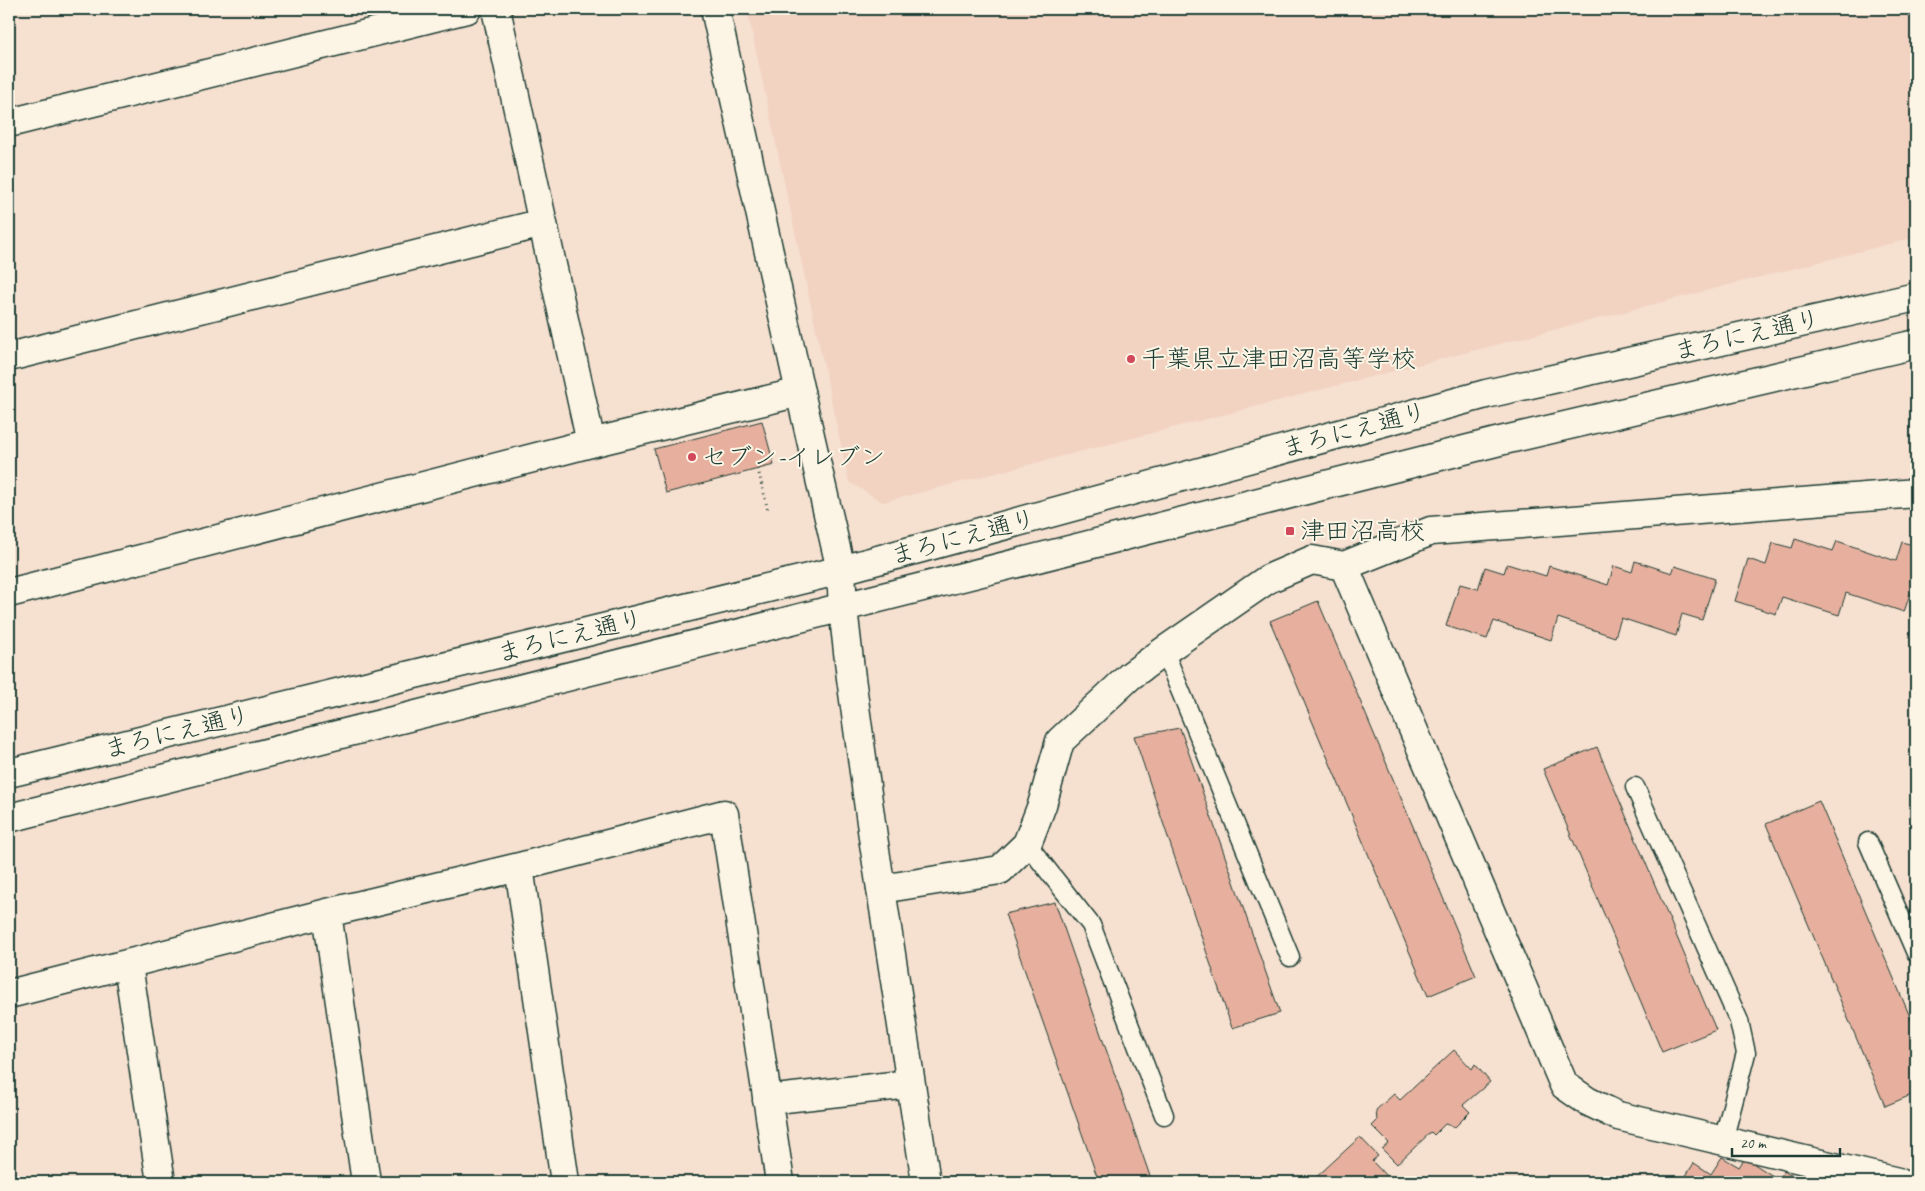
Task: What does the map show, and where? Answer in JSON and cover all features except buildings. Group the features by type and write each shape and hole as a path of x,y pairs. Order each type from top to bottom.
{"street":[{"path":"9,123 467,9"},
{"path":"496,9 591,443"},
{"path":"715,9 841,570 843,608 852,687 926,1182"},
{"path":"9,357 543,223"},
{"name":"まろにえ通り","path":"9,773 841,570 1486,394 1916,297"},
{"name":"まろにえ通り","path":"9,818 1490,444 1916,344"},
{"path":"9,593 591,443 800,392"},
{"path":"881,888 1000,870 1027,844 1042,805 1060,741 1130,676 1164,651 1268,579 1312,560 1344,566 1431,532 1916,493"},
{"path":"1344,566 1564,1085 1587,1101 1618,1116 1898,1182"},
{"path":"9,994 724,814 780,1182"},
{"path":"519,867 565,1182"},
{"path":"327,913 366,1182"},
{"path":"128,965 161,1182"},
{"path":"767,1100 910,1084"}],"lane":[{"path":"1164,651 1290,957"},
{"path":"1636,787 1739,1021 1746,1053 1723,1141"},
{"path":"1868,842 1916,953"},
{"path":"1027,844 1091,925 1164,1115"}],"path":[{"path":"758,469 768,511"}],"shaded area":[{"name":"千葉県立津田沼高等学校","path":"747,9 1916,9 1916,237 883,502 849,482"}],"place":[{"name":"千葉県立津田沼高等学校","path":"1131,359"},
{"name":"セブン-イレブン","path":"692,457"},
{"name":"津田沼高校","path":"1290,531"}]}
